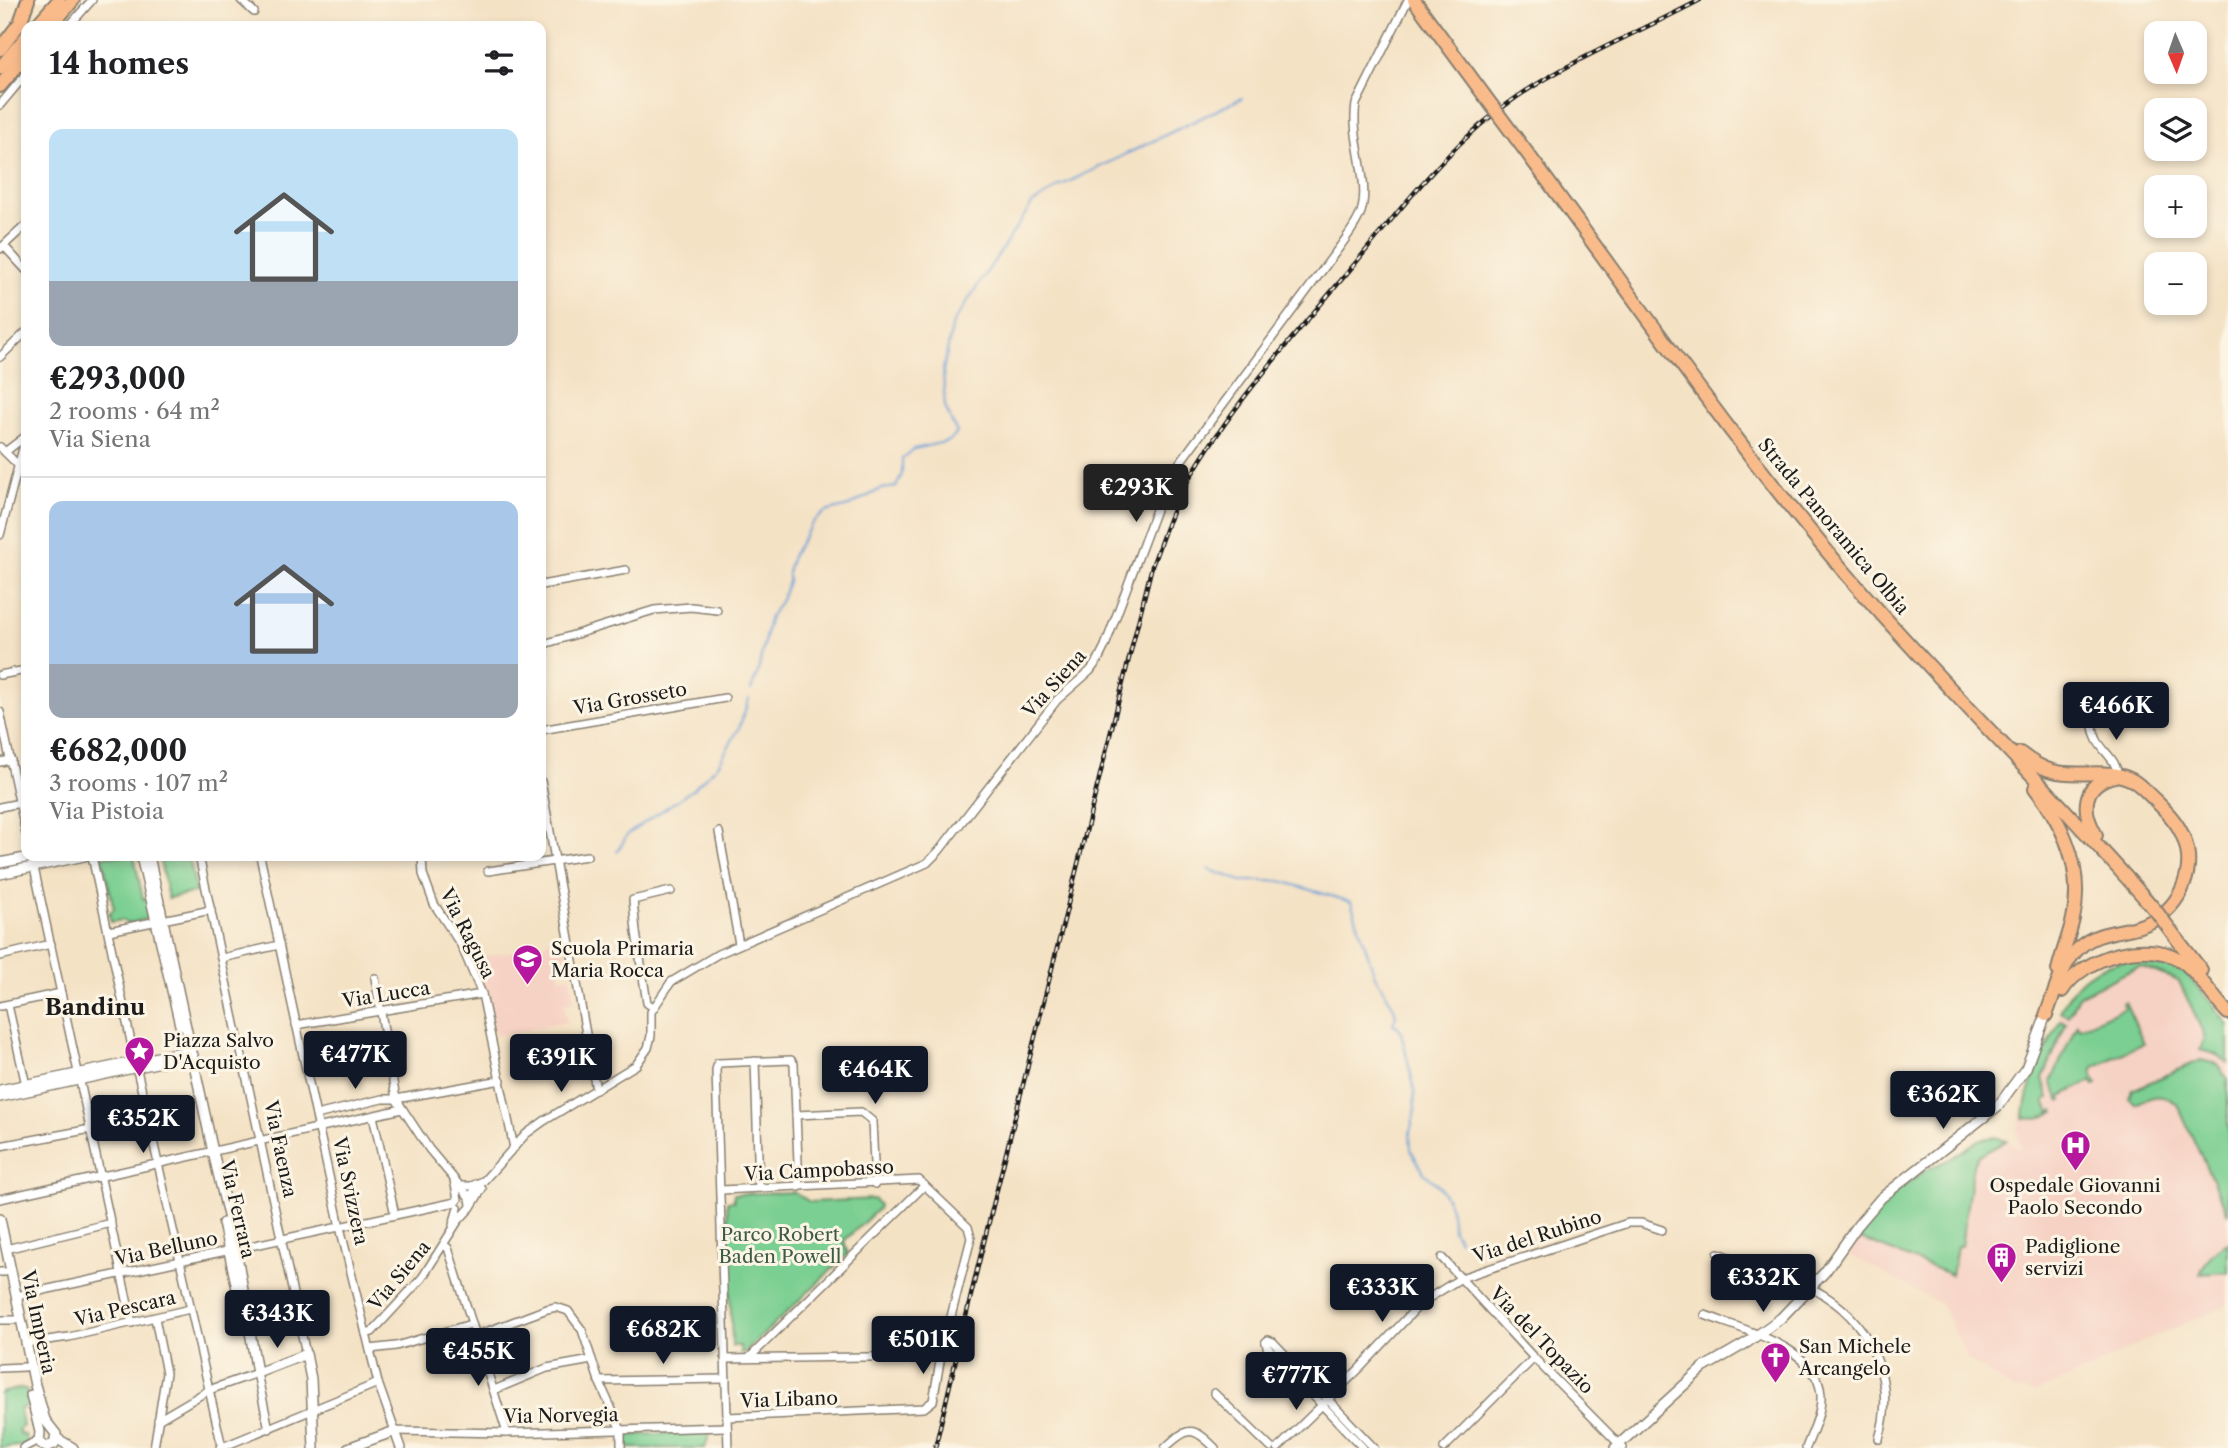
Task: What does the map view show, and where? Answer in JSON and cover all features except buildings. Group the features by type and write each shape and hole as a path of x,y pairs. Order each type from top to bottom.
{"highway":[{"path":"0,49 20,23 28,0"},
{"path":"40,21 59,0"},
{"path":"55,21 73,0"},
{"name":"Strada Panoramica Olbia","path":"1409,4 1428,19 1774,487 1872,604 2132,882 2228,1007"},
{"path":"0,68 21,43"},
{"path":"0,86 21,61"},
{"path":"1966,704 2053,811 2073,864 2076,903 2046,1015"},
{"path":"1994,734 2034,763 2055,772 2102,773 2132,780 2144,789 2179,828 2188,853 2187,878 2176,901 2153,921 2099,935 2078,949 2069,960 2046,1015"},
{"path":"2118,776 2108,778 2092,790 2088,797 2086,816 2132,882"},
{"path":"2046,1015 2068,981 2080,971 2115,957 2155,951 2174,956 2186,964 2228,1013"}],"street":[{"path":"73,21 92,0"},
{"path":"241,0 254,12"},
{"name":"Via Siena","path":"366,1334 372,1332 422,1278 469,1202 526,1134 628,1072 642,1058 651,1036 649,1018 653,1007 671,982 738,944 927,863 1057,700 1090,671 1105,646 1157,507 1178,465 1358,219 1363,198 1353,123 1356,104 1409,4 1408,0"},
{"path":"0,105 21,80"},
{"path":"21,230 2,248 21,265"},
{"path":"0,357 21,337"},
{"path":"18,465 3,449 21,439"},
{"path":"0,535 21,454"},
{"path":"546,584 626,570"},
{"path":"546,643 654,610 691,607 717,610"},
{"path":"0,675 21,671"},
{"name":"Via Grosseto","path":"546,729 725,698"},
{"path":"2091,710 2098,743 2114,760 2118,776"},
{"path":"0,715 21,808"},
{"path":"0,762 10,760"},
{"path":"0,807 20,803"},
{"path":"546,819 596,1090"},
{"path":"719,832 738,944"},
{"path":"488,872 587,856"},
{"path":"0,863 21,860"},
{"path":"0,874 29,861"},
{"path":"33,861 132,1323"},
{"path":"93,861 221,1447 378,1383"},
{"name":"Via Ferrara","path":"142,861 160,921"},
{"name":"Via Ferrara","path":"150,861 160,921 233,1250 241,1307 249,1322 269,1429"},
{"name":"Via Faenza","path":"200,861 311,1379 314,1448"},
{"name":"Via Svizzera","path":"261,861 340,1227 378,1383 401,1448"},
{"name":"Via Ragusa","path":"422,861 423,874 433,904 461,945 482,994 514,1148"},
{"path":"653,1007 647,1003 634,900 671,891"},
{"path":"108,931 211,910"},
{"path":"0,956 51,944"},
{"path":"222,958 279,945"},
{"path":"375,978 396,1099 469,1202"},
{"path":"26,1084 4,1005 61,993"},
{"name":"Via Lucca","path":"296,1025 482,994"},
{"path":"1619,1447 1682,1384 1781,1318 1812,1287 1870,1209 1906,1177 1998,1105 2026,1068 2046,1015"},
{"path":"555,1058 589,1051"},
{"path":"0,1097 190,1053"},
{"path":"755,1060 759,1188"},
{"path":"728,1448 716,1069 718,1063 791,1060 794,1064 799,1187"},
{"path":"0,1090 79,1077"},
{"path":"316,1115 382,1099 396,1099 501,1080"},
{"path":"0,1199 402,1110"},
{"path":"796,1115 862,1112 872,1121 875,1184"},
{"path":"373,1116 395,1215"},
{"path":"0,1146 91,1129"},
{"path":"456,1183 471,1186 487,1179"},
{"path":"456,1183 457,1204"},
{"path":"726,1359 749,1359 941,1356 971,1238 968,1227 921,1183 749,1359"},
{"name":"Via Campobasso","path":"721,1190 921,1183"},
{"path":"457,1204 462,1196 469,1202"},
{"name":"Via Belluno","path":"16,1296 446,1204 457,1204 463,1211 469,1202"},
{"name":"Via Siena","path":"452,1232 457,1204"},
{"name":"Via Imperia","path":"0,1219 3,1272 40,1441"},
{"path":"3,1247 111,1223"},
{"name":"Via del Rubino","path":"1278,1448 1421,1303 1461,1278 1628,1223 1641,1223 1662,1230"},
{"path":"444,1245 448,1248 507,1433"},
{"name":"Via Imperia","path":"3,1247 42,1413 57,1440"},
{"path":"1718,1253 1812,1287 1843,1307 1866,1334 1881,1369 1885,1420 1879,1439"},
{"name":"Via del Topazio","path":"1442,1258 1534,1358 1567,1386 1619,1447"},
{"path":"475,1335 547,1309 562,1308 568,1311 578,1323 621,1430 621,1448"},
{"name":"Via Pescara","path":"26,1343 190,1309"},
{"path":"1705,1315 1800,1356 1814,1373 1821,1396 1820,1409 1806,1448"},
{"path":"153,1448 166,1384 155,1318"},
{"path":"0,1320 15,1320"},
{"path":"370,1349 396,1346 471,1324"},
{"path":"1363,1448 1325,1403 1273,1342 1266,1342 1267,1348 1325,1403 1374,1448"},
{"path":"158,1420 209,1390 306,1354"},
{"name":"Via Libano","path":"727,1417 924,1408 933,1401 941,1356"},
{"path":"1444,1448 1534,1358"},
{"path":"494,1390 547,1368 592,1360"},
{"path":"0,1368 25,1367"},
{"path":"600,1381 726,1379"},
{"path":"1214,1393 1271,1448"},
{"name":"Via Norvegia","path":"395,1431 507,1433 727,1427"},
{"path":"23,1448 40,1441 45,1429 57,1440 73,1448"},
{"path":"1165,1448 1176,1437 1191,1430 1198,1432 1215,1448"},
{"path":"348,1448 363,1445 395,1431"},
{"path":"40,1441 51,1446 57,1440"}],"shaded area":[{"name":"Scuola Primaria Maria Rocca","path":"562,936 568,967 558,969 560,978 570,976 574,1002 564,1004 567,1022 496,1036 487,992 472,958 543,947 549,939"},
{"name":"Ospedale Giovanni Paolo Secondo","path":"2156,956 2228,1025 2228,1305 2035,1392 2014,1390 1968,1360 1942,1305 1846,1253 1858,1238 1857,1235 1890,1195 1927,1169 1948,1160 1981,1139 2003,1139 2020,1149 2017,1127 2030,1089 2060,1020 2060,1012 2068,993 2077,982 2108,965"}],"green space":[{"path":"103,861 135,861 143,899 148,897 152,918 127,924 122,920 111,922 109,913 114,909"},
{"path":"160,861 190,861 196,892 168,898"},
{"path":"2147,956 2176,962 2211,1002 2228,1025 2228,1063 2215,1054 2200,1050 2205,1037 2179,981 2140,966 2078,996 2068,1016 2060,1012 2075,986 2084,977 2105,966"},
{"path":"2125,1002 2144,1043 2094,1067 2092,1074 2097,1084 2094,1085 2091,1081 2061,1096 2060,1102 2051,1082 2077,1024 2079,1028 2124,1008 2122,1003"},
{"path":"2060,1020 2066,1023 2043,1079 2049,1098 2045,1101 2050,1112 2055,1112 2038,1119 2024,1118 2032,1080"},
{"path":"2201,1060 2217,1064 2228,1080 2228,1214 2177,1104 2167,1098 2152,1097 2136,1104 2129,1098 2132,1090"},
{"path":"1995,1137 2006,1141 1977,1157 1973,1165 1961,1246 1957,1246 1952,1275 1858,1238 1857,1235 1884,1201 1927,1169 1948,1160 1981,1139"},
{"name":"Parco Robert Baden Powell","path":"794,1192 810,1202 874,1199 879,1205 844,1241 848,1254 744,1353 740,1353 740,1346 732,1346 727,1201 734,1201 734,1194"},
{"path":"2228,1243 2228,1272 2200,1274 2211,1256"},
{"path":"22,1388 27,1390 28,1402 31,1405 20,1409 23,1426 18,1430 25,1435 28,1445 0,1448 0,1393"},
{"path":"710,1432 705,1448 627,1448 626,1435"}],"waterway":[{"path":"751,690 758,672 769,619 788,582 792,556 813,522 825,512 849,506 881,489 896,487 902,474 902,459 914,449 949,441 957,433 945,407 943,370 953,323 1032,204 1060,186 1242,98"},
{"path":"617,852 628,834 692,790 718,765 739,728 749,699"},
{"path":"559,864 574,861"},
{"path":"1208,869 1241,881 1281,881 1351,902 1375,976 1393,1005 1396,1015 1393,1024 1399,1027 1401,1032 1414,1087 1415,1112 1410,1132 1411,1150 1424,1173 1439,1186 1450,1205 1453,1230 1459,1240"}],"railway":[{"path":"935,1448 1152,566 1179,497 1218,434 1262,374 1451,152 1494,114 1539,83 1700,0"}],"place":[{"name":"Scuola Primaria Maria Rocca","path":"528,986"},
{"name":"Piazza Salvo D'Acquisto","path":"140,1078"},
{"name":"Ospedale Giovanni Paolo Secondo","path":"2075,1173"},
{"name":"Padiglione servizi","path":"2002,1284"},
{"name":"San Michele Arcangelo","path":"1776,1384"}],"district":[{"name":"Bandinu","path":"95,1007"}]}
